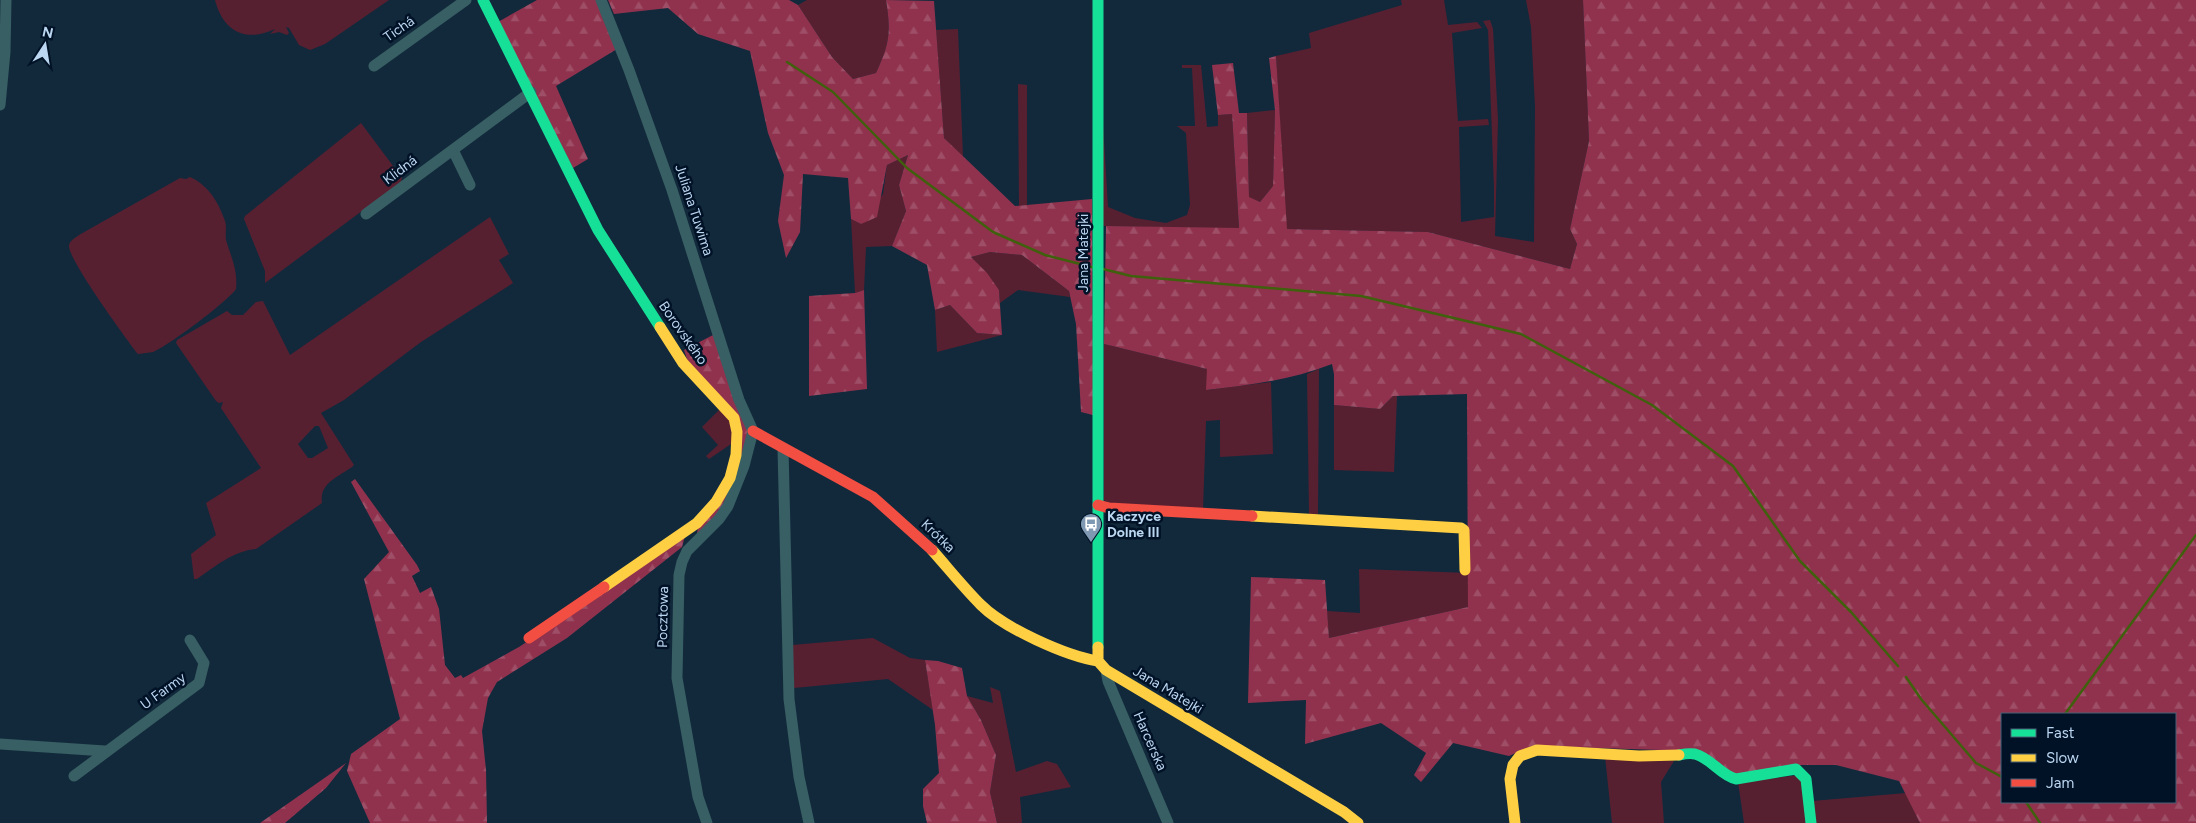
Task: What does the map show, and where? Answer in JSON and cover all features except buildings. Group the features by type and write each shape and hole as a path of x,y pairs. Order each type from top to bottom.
{"street":[{"path":"0,105 5,52 6,0"},
{"name":"Tichá","path":"374,66 466,0"},
{"name":"Borovského","path":"483,0 531,92 598,230 683,363 734,418 737,432 736,455 730,478 716,502 697,523 529,638"},
{"name":"Juliana Tuwima","path":"601,0 629,70 672,190 739,400 753,431"},
{"name":"Jana Matejki","path":"1098,0 1098,661 1106,670 1344,812 1358,823"},
{"name":"Klidná","path":"366,214 531,92"},
{"path":"453,150 470,185"},
{"name":"Krótka","path":"753,431 873,497 931,548 982,606 998,617 1030,637 1085,659 1098,661"},
{"name":"Pocztowa","path":"706,823 698,797 677,678 679,575 687,551 719,519 732,498 744,466 753,431"},
{"path":"784,448 789,699 799,777 809,823"},
{"path":"1098,505 1109,508 1188,514 1461,528 1464,530 1465,570"},
{"name":"U Farmy","path":"74,776 105,751 199,683 204,663 190,640"},
{"name":"Harcerska","path":"1106,670 1108,681 1168,823"},
{"path":"0,744 105,751"},
{"path":"1514,823 1510,779 1513,765 1520,756 1537,750 1639,756 1694,754 1707,760 1729,778 1736,779 1796,769 1806,779 1811,823"}],"shaded area":[{"path":"215,0 389,0 325,44 310,50 299,45 289,28 286,27 289,33 287,35 279,32 270,34 275,29 254,35 237,31 224,20"},
{"path":"807,0 886,0 889,21 887,45 876,73 853,79 832,57 798,5"},
{"path":"1401,0 1444,0 1448,25 1477,22 1482,28 1452,33 1458,121 1488,119 1489,125 1459,127 1461,222 1494,217 1488,30 1483,21 1490,20 1493,29 1498,120 1495,236 1534,242 1535,107 1531,27 1526,0 1583,0 1589,141 1570,229 1577,244 1570,269 1428,232 1286,229 1276,56 1311,48 1309,33 1402,5"},
{"path":"958,29 963,157 944,138 936,30"},
{"path":"1182,65 1201,65 1207,127 1218,126 1218,115 1232,114 1239,229 1103,226 1103,124 1108,207 1135,218 1166,223 1187,215 1190,205 1186,133 1177,126 1195,126 1192,68 1182,68"},
{"path":"1018,84 1027,85 1027,205 1019,206"},
{"path":"1275,110 1273,186 1260,202 1249,198 1247,113"},
{"path":"361,123 402,178 401,182 265,283 265,271 244,219 245,216"},
{"path":"908,155 899,185 906,211 892,246 866,247 864,290 855,293 851,219 861,224 883,194 887,165"},
{"path":"190,177 202,184 212,194 226,223 226,240 235,270 236,289 210,313 171,342 153,352 138,354 87,282 71,254 69,244 79,235 180,178 186,179"},
{"path":"490,217 509,254 499,260 513,283 421,342 344,400 321,413 354,465 326,485 323,490 322,503 256,549 232,556 197,579 194,579 191,554 216,535 206,503 261,468 221,408 223,402 219,403 216,401 176,343 177,340 227,311 232,315 243,315 256,302 263,301 290,355","holes":["315,426 319,426 328,448 312,458 308,458 298,444"]},
{"path":"990,252 1022,255 1069,291 1070,297 1018,290 1000,303 999,290 971,257"},
{"path":"950,305 977,333 1002,335 937,352 935,310"},
{"path":"1104,344 1207,369 1207,390 1271,382 1273,454 1220,457 1220,420 1206,421 1203,510 1110,504 1104,500"},
{"path":"1319,369 1318,514 1309,514 1307,374"},
{"path":"1393,396 1397,396 1394,472 1334,470 1334,405 1380,409"},
{"path":"720,409 729,419 734,442 709,459 706,456 718,445 702,427"},
{"path":"1359,569 1469,573 1468,607 1329,638 1327,611 1360,613"},
{"path":"873,638 910,658 925,660 933,710 888,679 794,688 792,645"},
{"path":"990,687 1000,691 1016,772 1047,761 1057,764 1071,787 1020,797 1022,823 997,823 990,792 996,755 981,720 967,696 993,703"},
{"path":"1605,756 1674,761 1661,782 1664,823 1612,823"},
{"path":"1800,775 1808,823 1744,823 1738,782"},
{"path":"1906,793 1920,823 1814,823 1812,801"}],"green space":[{"path":"537,0 598,0 617,49 556,86 588,159 573,168 498,22"},
{"path":"608,0 789,0 798,5 832,57 853,79 876,73 881,63 887,45 889,29 886,0 934,1 944,138 1015,206 1092,199 1093,415 1081,412 1076,324 1069,291 1022,255 990,252 971,257 987,273 999,290 1002,335 977,333 950,305 935,310 927,265 892,246 906,211 899,185 908,155 887,165 877,217 861,224 851,219 848,178 803,174 800,232 786,258 778,221 784,175 768,133 750,51 698,34 668,8 614,14"},
{"path":"1583,0 2196,0 2196,823 1920,823 1899,781 1836,765 1799,765 1736,776 1693,751 1532,746 1509,756 1453,743 1421,782 1414,775 1426,753 1381,723 1305,744 1306,700 1248,703 1251,577 1325,580 1329,638 1468,607 1467,394 1393,396 1380,409 1334,405 1334,374 1332,364 1286,378 1206,390 1207,369 1104,344 1106,226 1239,228 1232,114 1218,115 1212,65 1233,63 1239,113 1247,113 1249,197 1260,202 1273,186 1275,110 1269,58 1276,56 1287,229 1428,232 1570,269 1577,244 1570,229 1589,141"},
{"path":"864,290 867,389 809,396 809,296 855,293"},
{"path":"715,334 749,435 726,504 697,535 698,527 714,510 741,427 688,362 684,350"},
{"path":"355,479 417,565 420,571 412,576 420,593 431,587 439,609 445,665 455,678 461,675 463,678 519,647 685,536 682,547 567,638 497,682 488,698 482,731 486,770 487,823 370,823 347,771 351,754 400,719 364,579 389,552 351,482"},
{"path":"925,660 938,661 962,668 967,696 981,720 996,755 990,792 997,823 927,823 923,806 923,789 939,773 935,725"},
{"path":"346,763 326,788 285,823 260,823"}],"waterway":[{"path":"787,62 833,92 907,168 993,232 1045,255 1092,267"},
{"path":"1103,269 1131,276 1361,296 1521,334 1652,405 1733,466 1800,561 1851,612 1898,666"},
{"path":"2066,713 2196,535"},
{"path":"1906,677 1921,699 1976,763 2001,776"},
{"path":"2027,803 2040,823"}],"traffic: fast":[{"path":"483,0 598,230 660,327"},
{"path":"1098,0 1098,647"},
{"path":"1679,755 1695,754 1701,756 1725,774 1736,779 1796,769 1806,779 1811,823"}],"traffic: slow":[{"path":"604,587 697,523 716,502 730,478 736,455 737,432 734,418 683,363 660,327"},
{"path":"1252,516 1461,528 1464,530 1465,570"},
{"path":"932,550 981,605 1004,623 1053,647 1098,661"},
{"path":"1098,647 1098,661 1106,670 1344,812 1358,823"},
{"path":"1515,823 1510,779 1513,765 1520,756 1537,750 1639,756 1679,755"}],"traffic: jam":[{"path":"753,431 873,497 932,550"},
{"path":"1098,505 1109,508 1252,516"},
{"path":"529,638 604,587"}],"place":[{"name":"Kaczyce Dolne III","path":"1091,543"}]}
